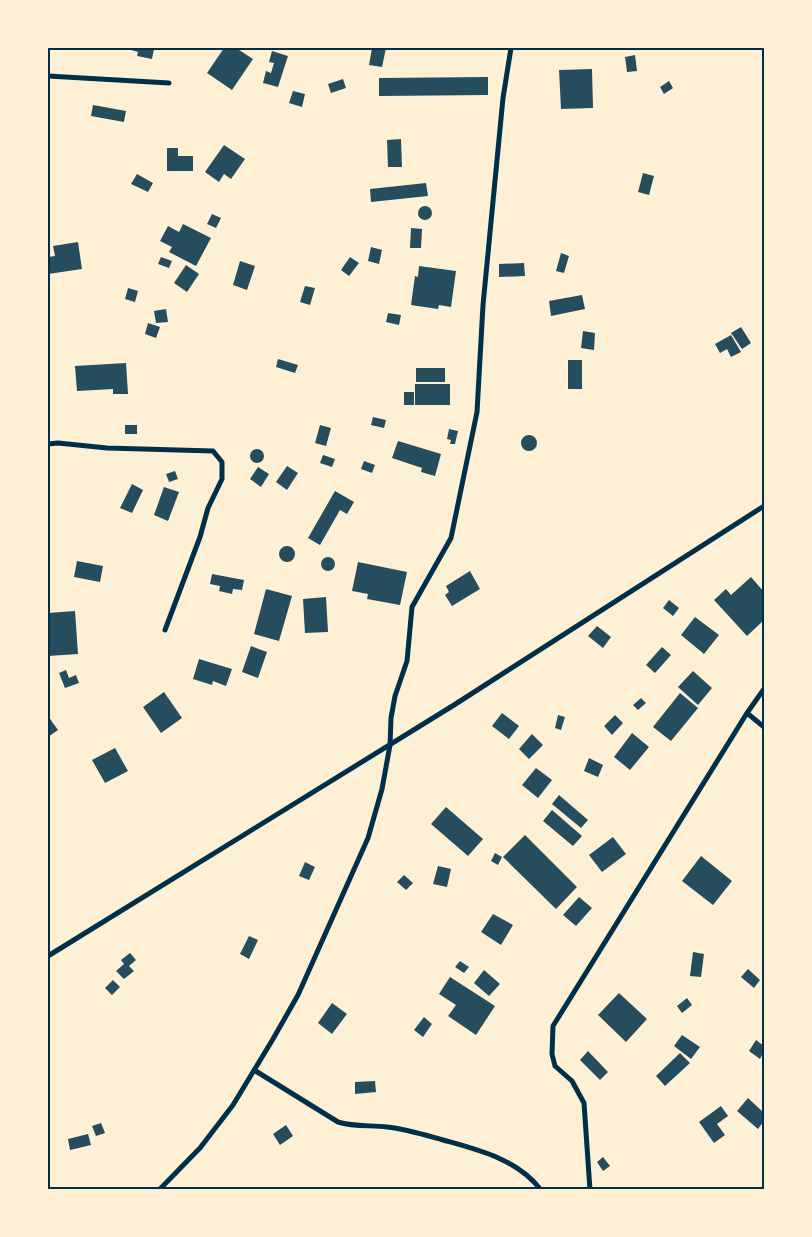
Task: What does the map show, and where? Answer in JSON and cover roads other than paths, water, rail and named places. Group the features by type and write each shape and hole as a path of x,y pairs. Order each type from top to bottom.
{"street":[{"path":"159,1190 200,1148 232,1105 254,1070 298,995 368,838 382,789 390,745 391,718 395,696 407,661 412,607 451,538 477,412 484,296 503,98 512,48"},
{"path":"48,76 169,82"},
{"path":"48,444 213,451 222,462 222,479 208,508 200,537 165,630"},
{"path":"48,956 390,745 764,506"},
{"path":"590,1190 584,1102 572,1081 555,1066 552,1054 552,1026 747,713 764,689"},
{"path":"747,713 764,727"},
{"path":"254,1070 338,1122 405,1130 497,1156 516,1166 541,1190"}]}
